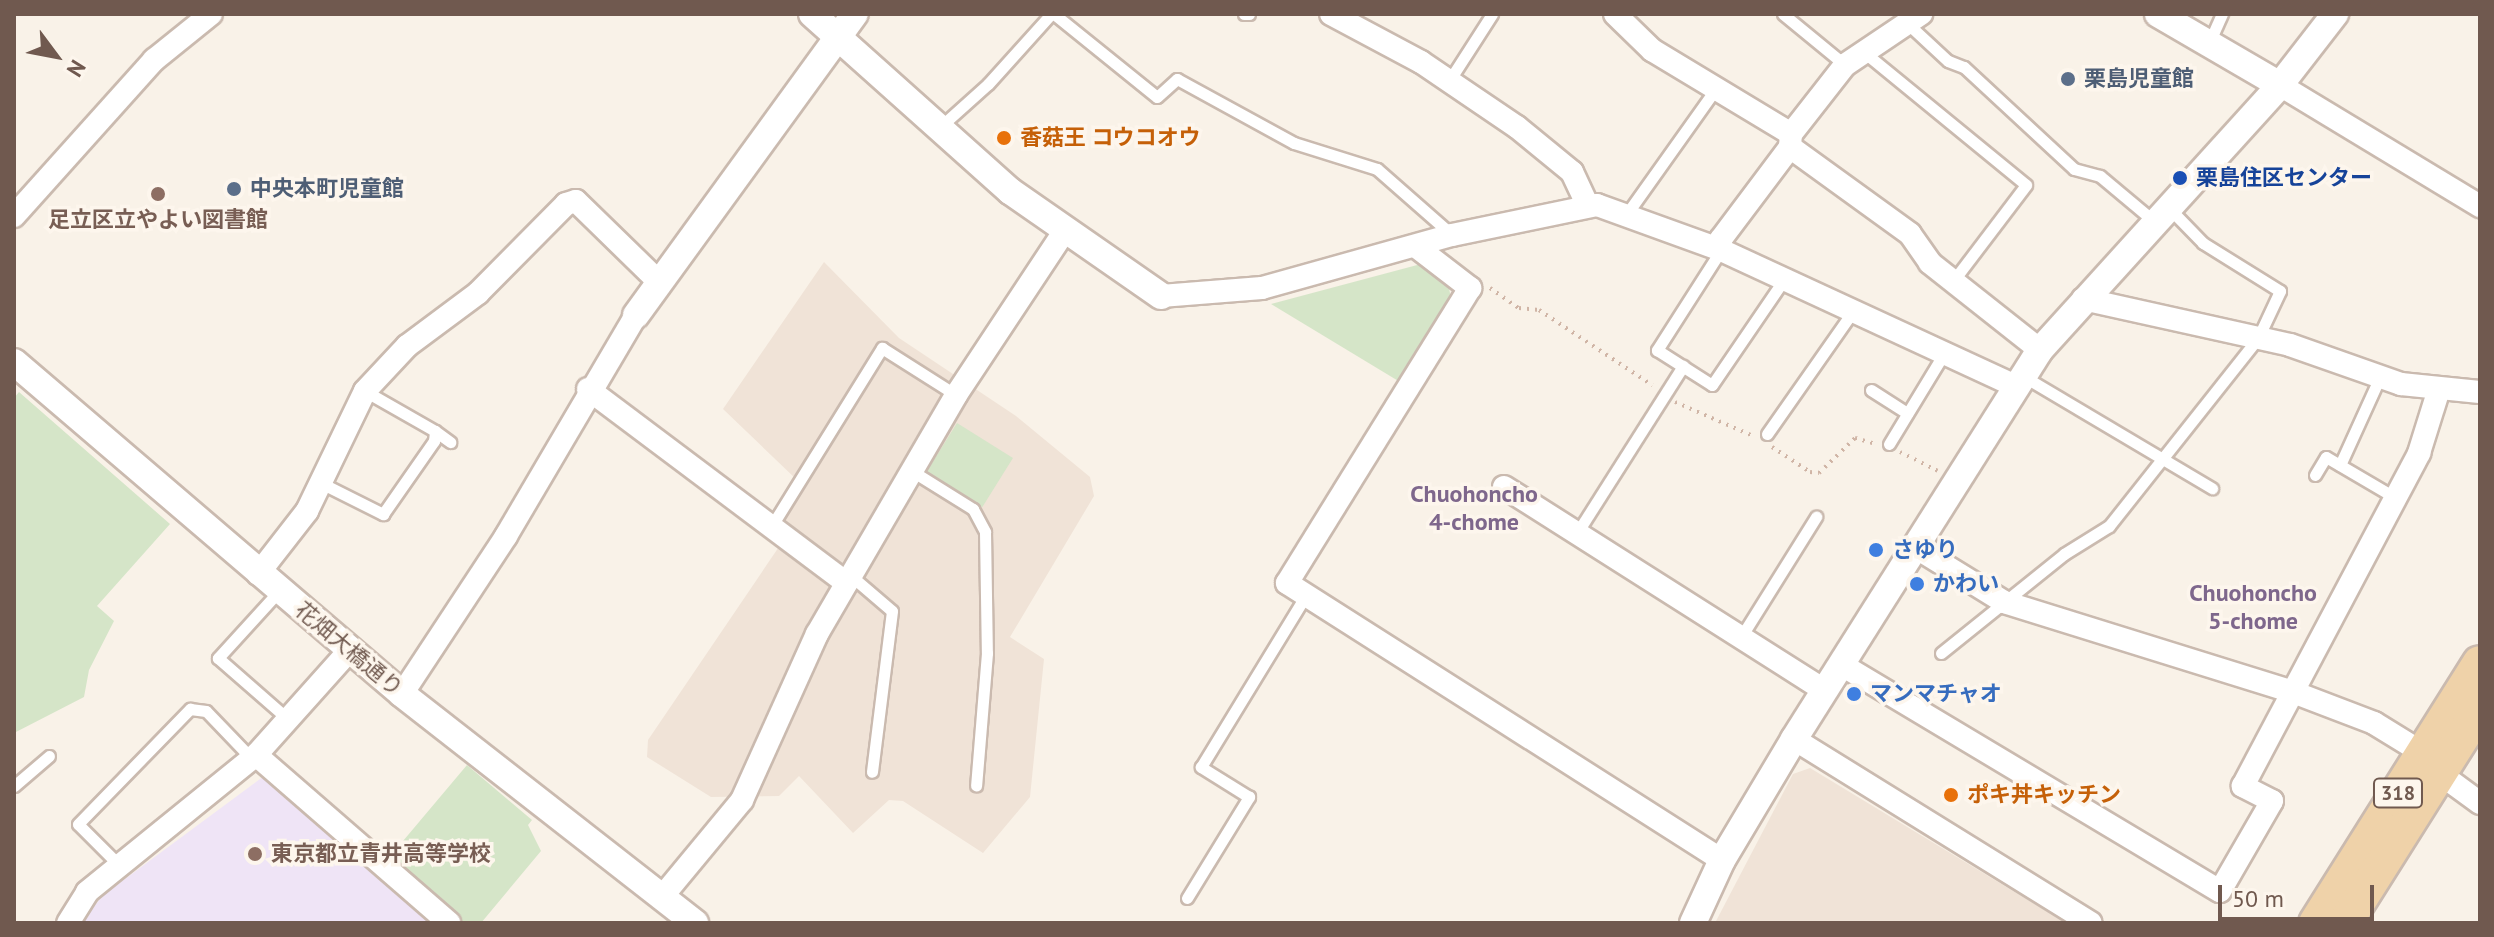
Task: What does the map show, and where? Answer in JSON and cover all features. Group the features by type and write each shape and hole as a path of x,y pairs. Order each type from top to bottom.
{"main road":[{"name":"318","path":"2345,923 2431,763 2480,663"},
{"name":"318","path":"2316,923 2431,763 2480,709"}],"street":[{"path":"14,216 154,60 211,14"},
{"path":"812,14 939,128 1064,232 1161,296 1262,288 1418,248 1452,235 1587,204 1721,250 1945,352 2018,381"},
{"path":"402,694 506,536 588,389 636,315 855,14"},
{"path":"1331,14 1449,81 1572,172 1587,204"},
{"path":"1615,14 1652,50 1791,140 1910,234 1930,263 2040,350"},
{"path":"2158,14 2480,206"},
{"path":"1693,923 1722,860 1794,739 2018,381 2083,299 2280,85 2335,14"},
{"path":"1721,250 1721,239 1791,140 1855,59 1915,19"},
{"path":"258,574 307,511 365,391 407,346 478,293 566,204 576,201 660,283"},
{"path":"661,898 742,800 817,634 848,579 956,395 1064,232"},
{"path":"1418,248 1470,288 1287,583 1722,860"},
{"path":"2083,299 2258,338 2380,377 2439,389 2480,392"},
{"name":"花畑大橋通り","path":"14,362 258,574 402,694 695,923"},
{"path":"588,389 771,527 848,579"},
{"path":"1842,665 2220,891 2272,801 2243,786 2419,453 2439,389"},
{"path":"1504,487 1825,691"},
{"path":"1915,547 2004,602 2293,692 2374,723 2431,763 2480,803"},
{"path":"68,923 87,892 254,757 350,650"},
{"path":"1794,739 2091,923"},
{"path":"254,757 449,923"}],"lane":[{"path":"939,128 988,84 1053,14 1157,97 1177,79 1294,143 1377,169 1452,235"},
{"path":"1449,81 1492,14"},
{"path":"1783,14 1855,59 2026,185 1953,281"},
{"path":"2209,43 2222,14"},
{"path":"1915,19 1948,61 1964,67 2074,169 2100,176 2280,291 2258,338 2109,526 2004,602 1941,653"},
{"path":"1626,215 1714,91"},
{"path":"1721,250 1657,350 1712,385 1785,278"},
{"path":"1767,434 1854,310"},
{"path":"771,527 882,348 956,395"},
{"path":"1889,444 1945,352"},
{"path":"1577,533 1683,366"},
{"path":"2340,465 2380,377"},
{"path":"2018,381 2212,488"},
{"path":"1871,390 1907,413"},
{"path":"365,391 450,442"},
{"path":"319,482 383,514 434,441 435,431"},
{"path":"2315,475 2326,457 2396,498"},
{"path":"912,471 973,509 985,532 987,653 976,786"},
{"path":"1741,637 1816,517"},
{"path":"848,579 892,611 872,772"},
{"path":"279,591 218,658 289,720"},
{"path":"1187,898 1249,797 1201,767 1306,595"},
{"path":"120,866 78,824 190,709 206,711 254,757"},
{"path":"14,786 49,756"}],"path":[{"path":"1470,288 1483,282 1519,308 1539,310 1686,410 1763,441 1810,472 1830,467 1855,438 1911,456 1956,481"}],"shaded area":[{"path":"824,262 899,338 1016,416 1090,477 1094,496 1010,637 1044,659 1030,797 983,853 903,801 889,800 853,833 799,776 779,796 711,797 647,757 648,740 789,532 771,517 797,480 723,409"},
{"path":"1810,768 2066,923 1715,923 1793,774"},
{"name":"東京都立青井高等学校","path":"264,776 437,923 82,923 102,896"}],"green space":[{"path":"1421,264 1449,288 1451,299 1400,382 1271,304"},
{"path":"19,392 170,524 97,606 114,621 89,670 84,697 14,733 14,398"},
{"path":"957,423 1013,458 982,507 926,472"},
{"path":"467,765 532,820 528,825 541,851 481,923 463,923 387,860"}],"place":[{"name":"栗島児童館","path":"2068,79"},
{"name":"香菇王 コウコオウ","path":"1004,138"},
{"name":"栗島住区センター","path":"2180,178"},
{"name":"中央本町児童館","path":"234,189"},
{"name":"足立区立やよい図書館","path":"158,194"},
{"name":"さゆり","path":"1876,550"},
{"name":"かわい","path":"1917,584"},
{"name":"マンマチャオ","path":"1854,694"},
{"name":"ポキ丼キッチン","path":"1951,795"},
{"name":"東京都立青井高等学校","path":"255,854"}],"district":[{"name":"Chuohoncho 4-chome","path":"1474,508"},
{"name":"Chuohoncho 5-chome","path":"2253,607"}]}
